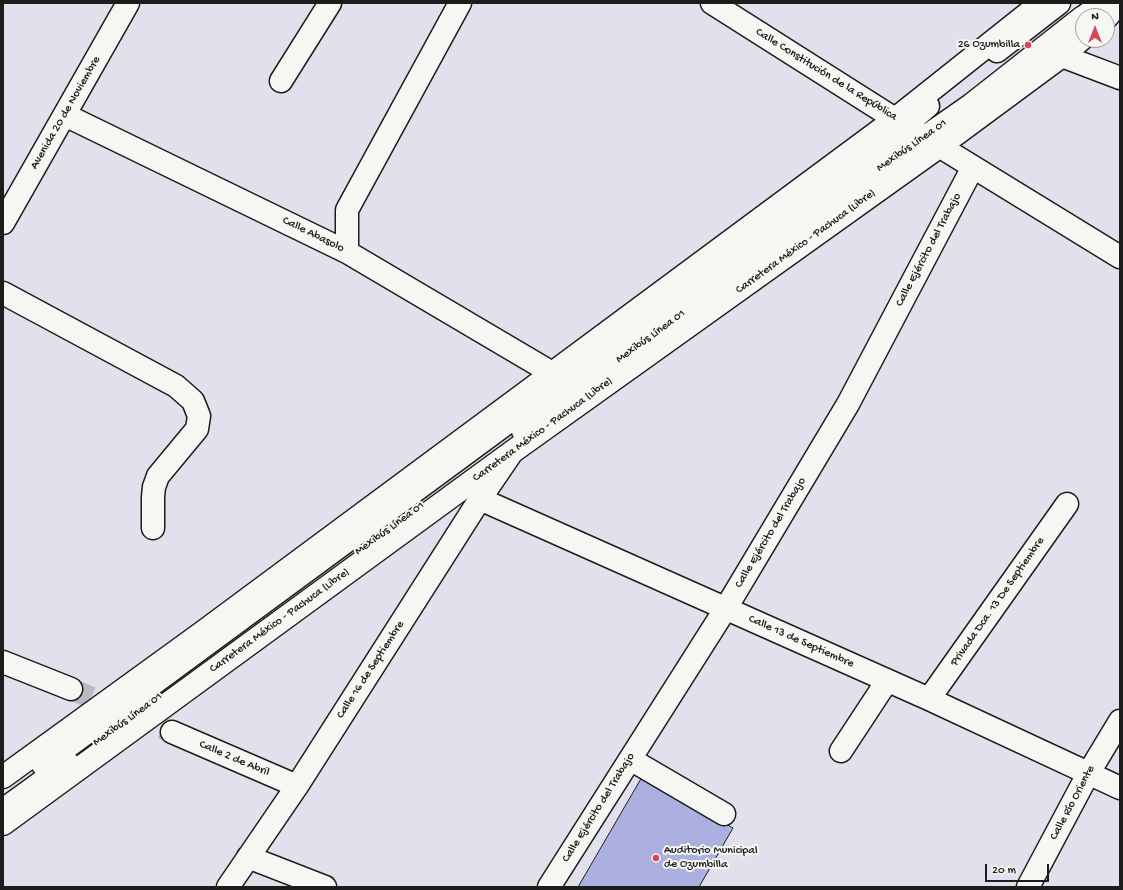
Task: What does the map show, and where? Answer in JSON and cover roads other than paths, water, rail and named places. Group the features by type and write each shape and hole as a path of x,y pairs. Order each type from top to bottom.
{"street":[{"name":"Avenida 20 de Noviembre","path":"3,223 127,3"},
{"path":"281,81 330,3"},
{"path":"348,252 347,210 460,3"},
{"name":"Calle Constitución de la República","path":"712,3 972,167 1120,257"},
{"path":"3,777 210,627 552,373 900,122 1041,3"},
{"name":"Mexibús Línea 01","path":"3,794 579,370 690,286 870,155 900,122 1059,3"},
{"name":"Mexibús Línea 01","path":"3,810 341,565 885,165 932,142 971,105 1075,24"},
{"name":"Carretera México - Pachuca (Libre)","path":"3,824 512,452 932,142 1062,56 1075,45"},
{"path":"1062,56 1120,78"},
{"name":"Calle Abasolo","path":"65,115 348,252 552,373"},
{"name":"Calle Ejército del Trabajo","path":"549,887 726,608 848,404 972,167"},
{"path":"3,293 176,386 193,401 199,416 197,429 158,476 154,487 153,528"},
{"name":"Calle 16 de Septiembre","path":"228,887 297,786 480,499 512,452"},
{"name":"Calle 13 de Septiembre","path":"480,499 726,608 1120,788"},
{"name":"Privada Dca. 13 De Septiembre","path":"929,700 1067,504"},
{"path":"3,662 71,689"},
{"path":"841,751 887,681"},
{"name":"Calle Río Oriente","path":"1028,887 1088,774 1120,721"},
{"name":"Calle 2 de Abril","path":"172,732 297,786"},
{"path":"630,759 724,814"},
{"path":"248,856 325,887"}],"tunnel":[{"path":"71,689 172,732"}],"place":[{"name":"26 Ozumbilla","path":"1028,45"},
{"name":"Auditorio Municipal de Ozumbilla","path":"656,858"}]}
